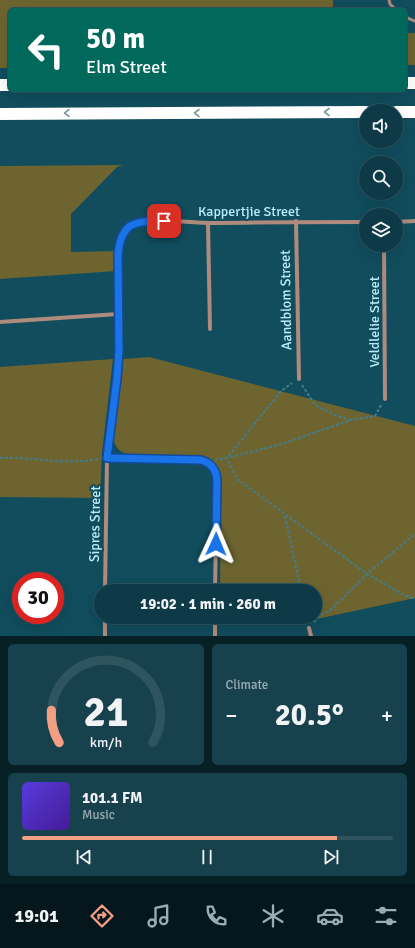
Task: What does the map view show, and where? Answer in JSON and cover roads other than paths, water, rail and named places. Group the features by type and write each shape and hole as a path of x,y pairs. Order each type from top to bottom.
{"highway":[{"path":"0,114 359,112"},
{"path":"403,112 415,112"}],"street":[{"name":"Kappertjie Street","path":"107,458 119,350 119,242 122,234 127,228 135,224 150,221 208,223 296,221 359,222"},
{"name":"Aandblom Street","path":"296,221 299,379"},
{"path":"403,222 415,221"},
{"path":"208,223 210,329"},
{"name":"Veldlelie Street","path":"384,252 385,399"},
{"path":"0,322 118,314"},
{"path":"107,458 200,460 206,462 214,470 217,480 215,584"},
{"name":"Sipres Street","path":"106,584 107,458"},
{"path":"105,624 105,636"},
{"path":"215,624 215,636"},
{"path":"309,628 311,636"}]}
